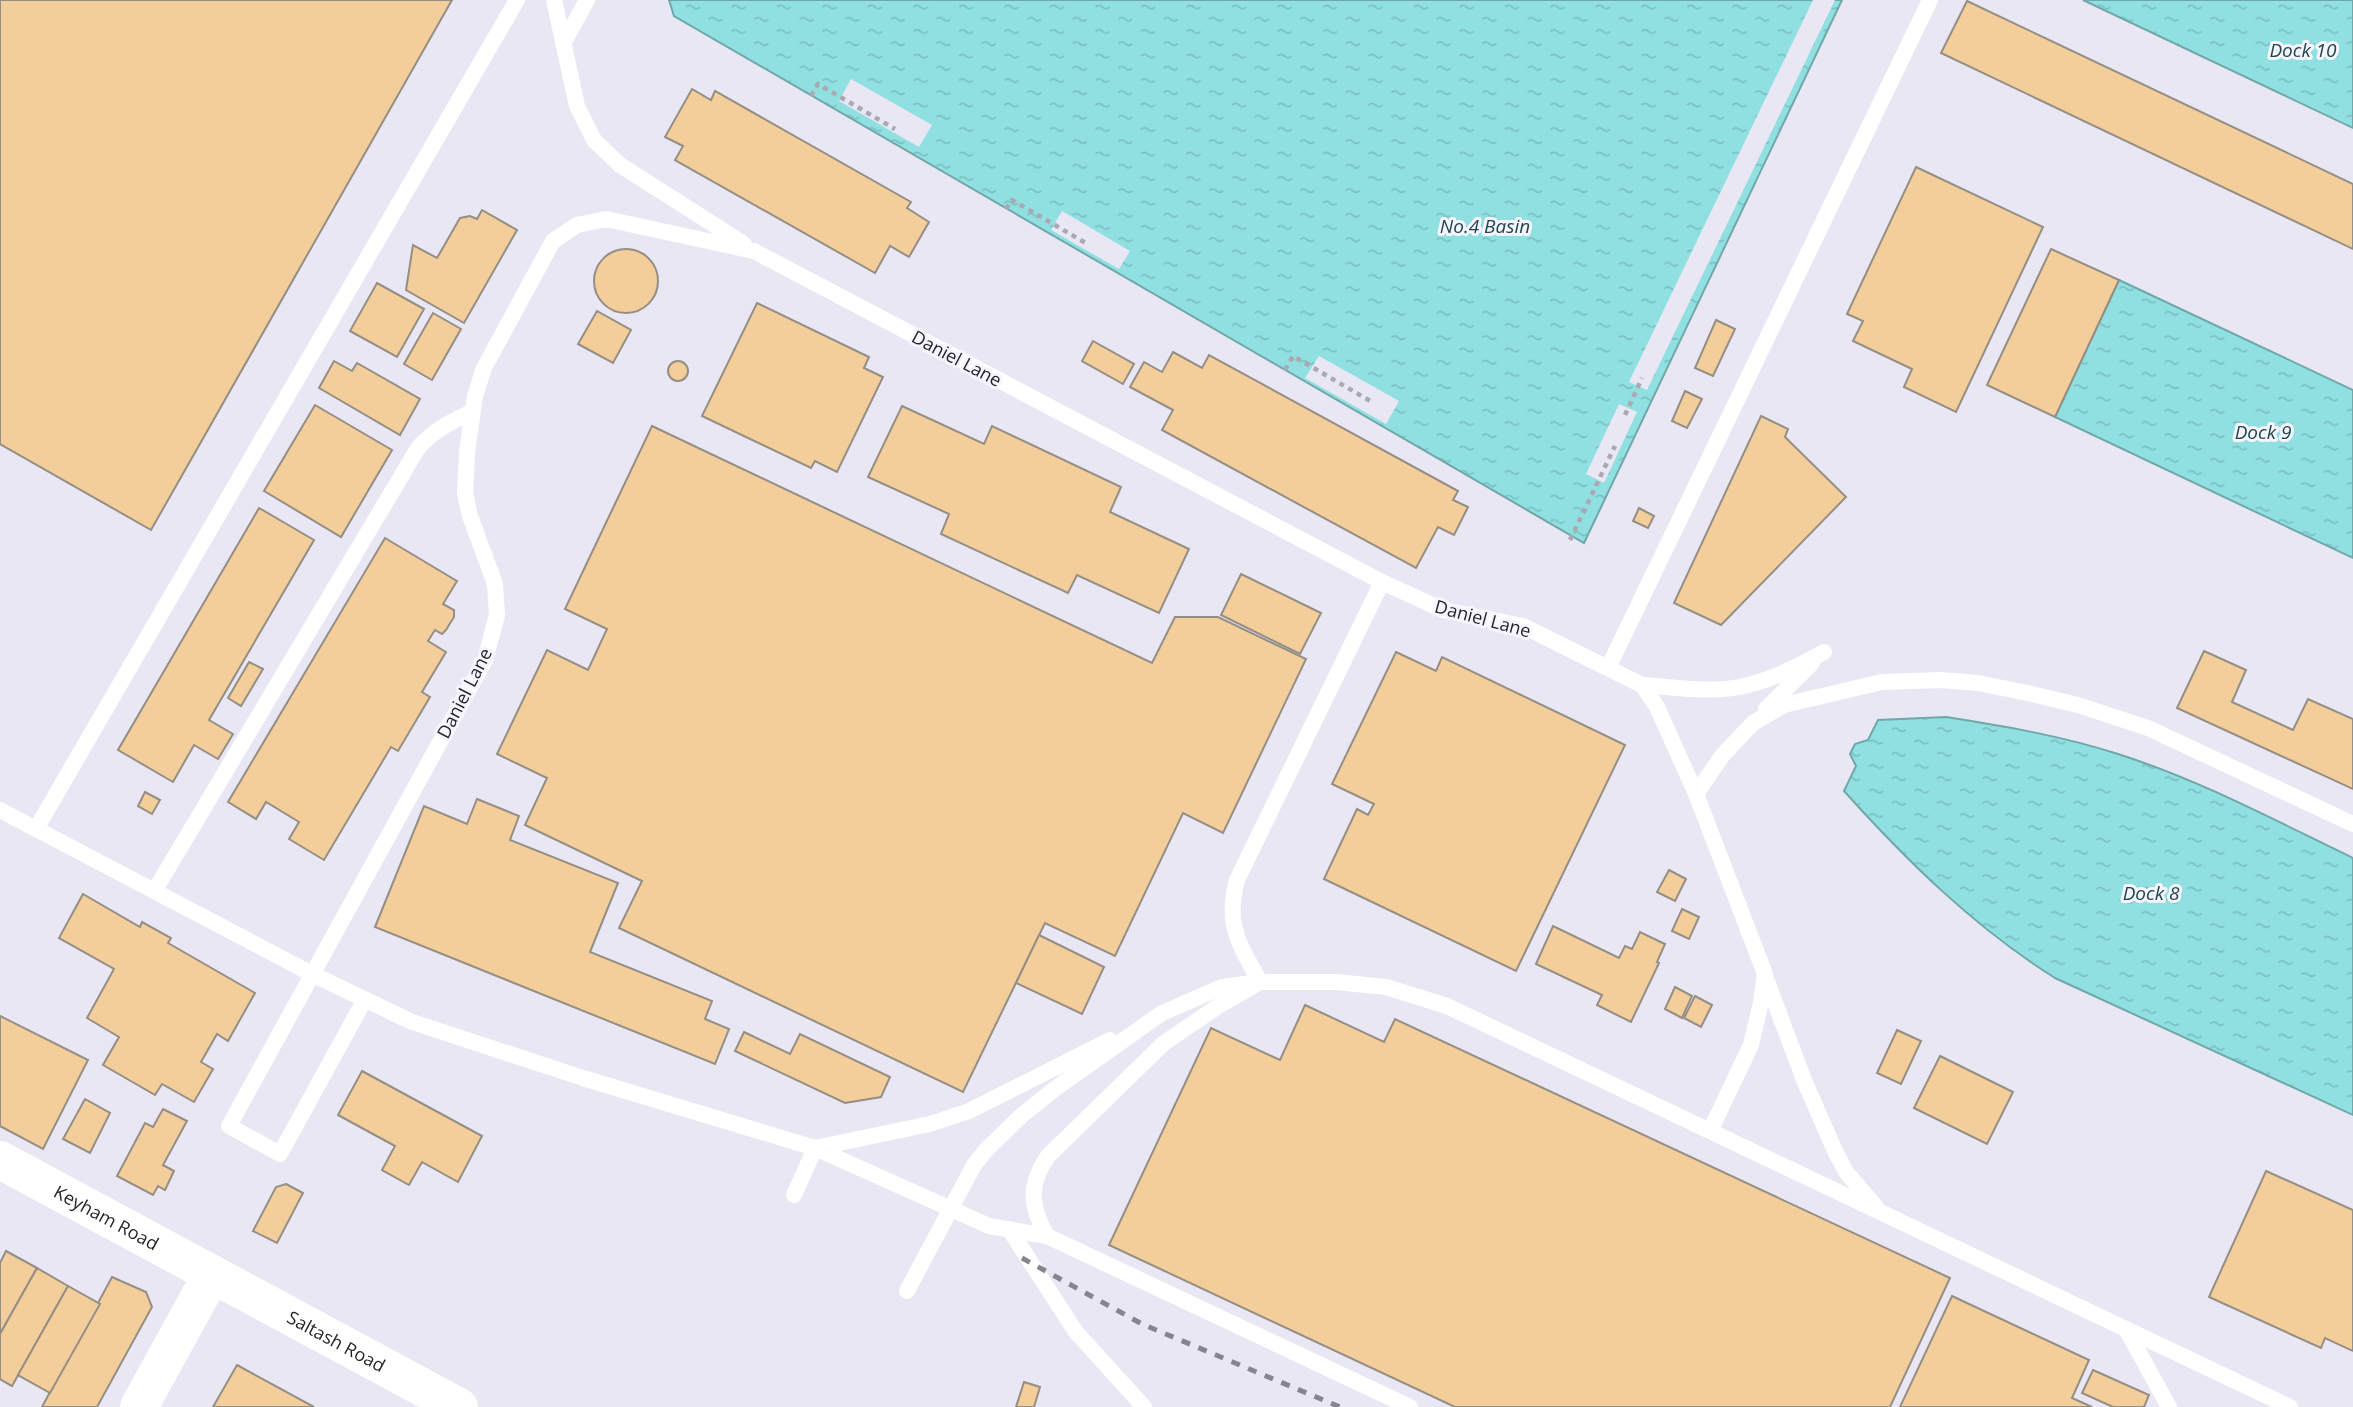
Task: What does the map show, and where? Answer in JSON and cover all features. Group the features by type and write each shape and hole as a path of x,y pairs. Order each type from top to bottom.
{"main road":[{"name":"Keyham Road","path":"0,1160 212,1274"},
{"path":"139,1407 212,1274"},
{"name":"Saltash Road","path":"212,1274 459,1407"}],"lane":[{"path":"36,829 517,0"},
{"path":"554,0 577,106 588,131 600,147 620,164 754,251"},
{"path":"563,44 587,0"},
{"path":"1608,668 1930,0"},
{"name":"Daniel Lane","path":"365,999 280,1154 229,1126 485,660 496,615 495,584 464,493 472,412 484,368 553,241 567,230 591,220 606,219 754,251 1382,582 1443,610 1523,626 1642,685"},
{"path":"155,890 418,448 442,426 472,412"},
{"path":"1260,982 1238,940 1231,915 1237,880 1382,582"},
{"path":"1642,685 1738,687 1772,678 1824,652 1722,756 1696,794"},
{"path":"1753,723 1784,705 1882,682 1930,680 1978,683 2078,705 2148,728 2353,824"},
{"path":"1642,685 1657,707 1696,794 1804,1080 1835,1151 1846,1172 1879,1212"},
{"path":"0,810 312,974 412,1022 583,1078 815,1148 989,1226 1047,1236 1410,1407"},
{"path":"1710,1131 1751,1045 1765,974"},
{"path":"1047,1236 1035,1213 1033,1196 1038,1172 1048,1156 1164,1044 1220,1005 1260,982"},
{"path":"815,1148 930,1124 969,1111 1162,1013 1222,987 1260,982 1336,982 1386,987 1447,1006 2290,1407"},
{"path":"907,1292 974,1166 993,1143 1022,1115 1162,1013"},
{"path":"794,1195 815,1148"},
{"path":"1009,1229 1076,1332 1144,1407"},
{"path":"2126,1329 2169,1407"}],"path":[{"path":"811,96 818,84 895,130"},
{"path":"1006,209 1012,200 1090,245"},
{"path":"1285,370 1293,356 1372,402"},
{"path":"1625,415 1642,378"},
{"path":"1570,540 1615,446"}],"water":[{"name":"No.4 Basin","path":"669,0 1842,0 1584,543 674,16"},
{"name":"Dock 10","path":"2083,0 2353,0 2353,128"},
{"name":"Dock 9","path":"2119,280 2353,390 2353,558 2055,417"},
{"name":"Dock 8","path":"1946,717 2054,737 2148,764 2237,802 2353,858 2353,1115 2055,978 1969,915 1892,843 1844,791 1856,766 1850,754 1855,744 1868,740 1878,720"}],"pier":[{"path":"1813,0 1835,0 1647,390 1629,382"},
{"path":"851,79 932,125 919,147 839,101"},
{"path":"1062,211 1130,251 1119,269 1051,230"},
{"path":"1319,356 1399,401 1386,424 1305,378"},
{"path":"1619,404 1637,412 1604,483 1586,474"}],"building":[{"path":"0,0 452,0 151,530 0,444"},
{"path":"1967,1 2353,184 2353,249 1941,53"},
{"path":"692,89 711,100 715,91 911,202 907,208 929,222 909,257 890,246 875,273 675,160 683,146 665,137"},
{"path":"1916,167 2043,227 1956,412 1904,387 1912,369 1853,341 1863,321 1847,314"},
{"path":"482,210 517,230 464,323 406,290 413,245 437,258 460,218 470,216 477,219"},
{"path":"620,249 632,249 649,258 656,269 656,293 649,304 632,313 620,313 608,308 599,299 594,287 594,275 599,263 608,254"},
{"path":"2051,249 2119,280 2055,417 1987,385"},
{"path":"377,283 424,309 397,357 350,331"},
{"path":"757,303 869,357 864,368 883,377 837,472 815,461 811,468 702,416"},
{"path":"597,311 631,330 613,363 578,344"},
{"path":"433,313 461,329 432,380 404,364"},
{"path":"1716,320 1735,329 1713,376 1695,368"},
{"path":"1093,341 1134,364 1123,384 1082,361"},
{"path":"1173,352 1202,368 1209,355 1458,491 1453,500 1468,507 1454,535 1438,527 1416,568 1162,430 1173,410 1130,387 1144,362 1162,372"},
{"path":"334,361 352,371 357,363 420,399 400,435 319,388"},
{"path":"674,361 682,361 688,371 682,381 674,381 668,375 668,367"},
{"path":"1685,391 1702,399 1687,428 1672,421"},
{"path":"315,405 392,450 341,537 264,491"},
{"path":"902,406 984,444 992,426 1121,487 1110,512 1189,549 1159,613 1077,575 1068,593 941,534 949,514 868,477"},
{"path":"1761,416 1788,429 1785,437 1846,497 1721,625 1674,603"},
{"path":"652,426 1152,663 1175,617 1218,617 1306,659 1223,833 1183,813 1115,956 1045,923 963,1092 619,928 642,881 525,825 547,778 497,754 547,650 588,670 607,629 565,609"},
{"path":"259,508 314,540 209,720 233,734 218,759 194,745 173,782 118,750"},
{"path":"1639,508 1654,516 1648,528 1633,521"},
{"path":"385,538 457,581 443,604 454,610 454,617 442,634 435,630 428,641 446,652 422,692 430,697 398,751 391,747 324,860 289,839 299,822 266,802 256,819 228,802"},
{"path":"1241,574 1321,613 1300,654 1221,615"},
{"path":"2204,651 2246,670 2232,702 2293,730 2308,699 2353,719 2353,789 2177,708"},
{"path":"1396,652 1436,671 1442,657 1625,745 1516,971 1324,879 1357,809 1368,815 1374,804 1332,784"},
{"path":"249,662 263,669 241,706 228,698"},
{"path":"145,792 160,800 152,814 138,806"},
{"path":"477,799 519,816 510,840 618,883 590,952 712,1001 705,1019 729,1029 715,1064 375,927 424,806 467,824"},
{"path":"1669,870 1686,879 1675,901 1657,892"},
{"path":"83,894 140,927 142,922 171,938 168,943 255,993 228,1041 217,1034 201,1062 213,1069 194,1102 162,1084 155,1095 103,1065 119,1037 87,1018 114,969 59,938"},
{"path":"1682,909 1699,917 1689,939 1672,931"},
{"path":"1553,926 1619,958 1625,946 1632,949 1640,932 1665,944 1631,1022 1597,1005 1602,995 1536,964"},
{"path":"1039,935 1104,967 1082,1014 1016,983"},
{"path":"1675,987 1692,996 1682,1018 1665,1009"},
{"path":"1695,996 1712,1005 1701,1027 1684,1018"},
{"path":"1305,1005 1384,1042 1395,1019 1950,1278 1890,1407 1455,1407 1109,1245 1211,1028 1280,1060"},
{"path":"0,1016 88,1060 43,1149 0,1126"},
{"path":"1897,1030 1921,1041 1901,1084 1877,1073"},
{"path":"744,1032 790,1054 800,1034 890,1077 881,1097 845,1103 735,1051"},
{"path":"1940,1056 2013,1092 1987,1144 1914,1108"},
{"path":"362,1071 482,1136 458,1182 422,1162 409,1185 382,1170 395,1146 338,1115"},
{"path":"85,1099 110,1113 90,1153 63,1139"},
{"path":"163,1109 187,1121 163,1165 174,1171 165,1190 158,1186 153,1195 117,1176 145,1123 153,1127"},
{"path":"2266,1171 2353,1210 2353,1351 2325,1338 2321,1348 2209,1297"},
{"path":"286,1184 303,1193 277,1243 253,1231 276,1187"},
{"path":"6,1251 37,1268 0,1334 0,1263"},
{"path":"37,1268 68,1286 12,1386 0,1379 0,1334"},
{"path":"112,1277 146,1292 152,1307 97,1407 42,1407"},
{"path":"68,1286 100,1304 50,1393 18,1375"},
{"path":"1952,1296 2089,1360 2072,1398 2092,1407 1900,1407"},
{"path":"237,1365 314,1407 213,1407"},
{"path":"2093,1370 2149,1395 2144,1407 2113,1407 2082,1393"},
{"path":"1024,1382 1040,1387 1034,1407 1016,1407"}],"railway":[{"path":"1022,1258 1142,1324 1340,1407"}]}
